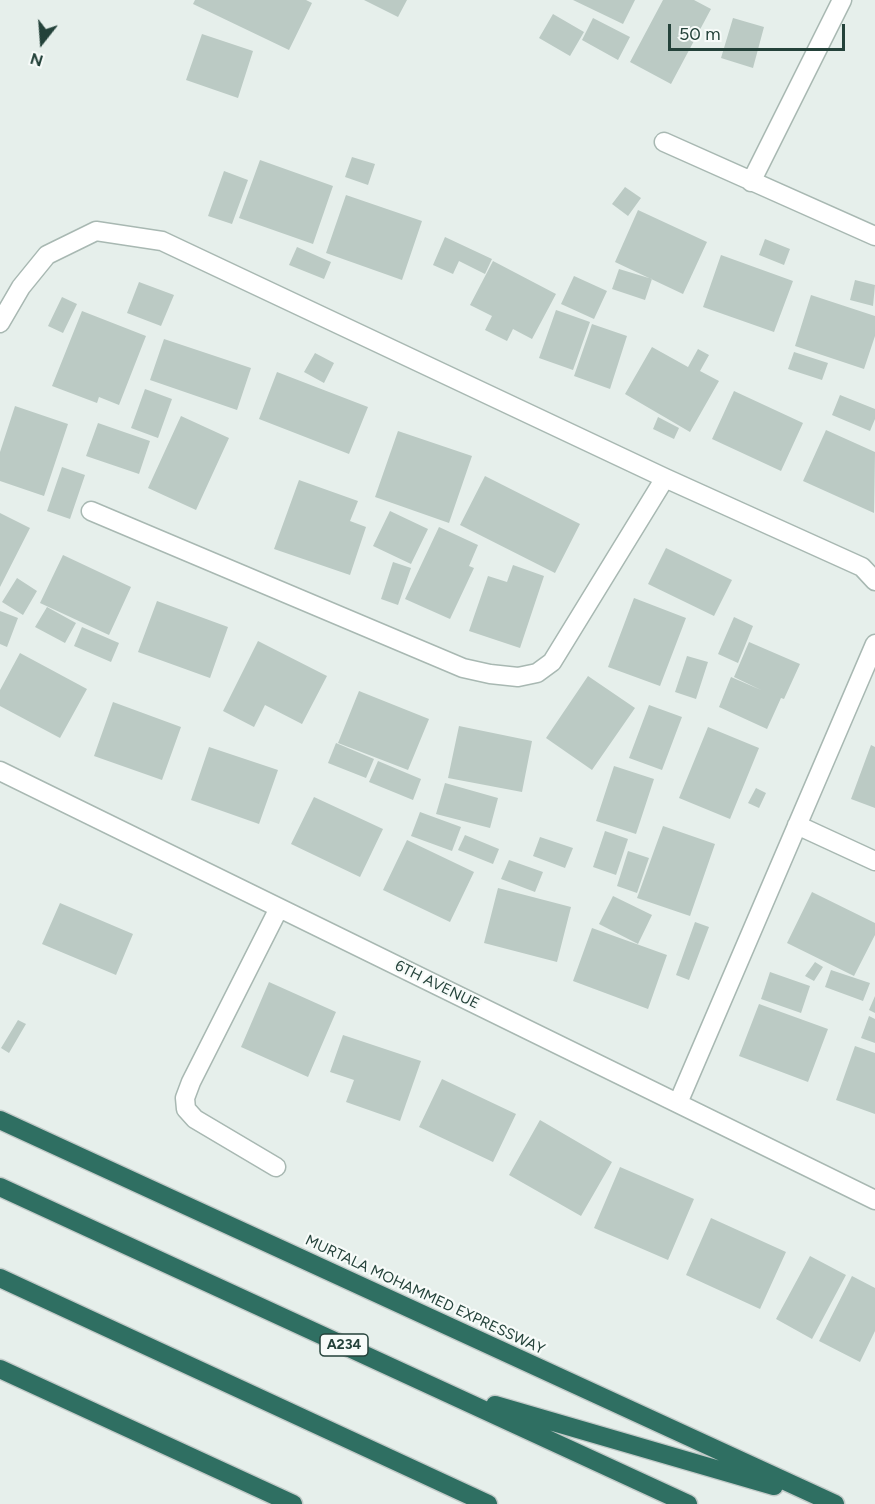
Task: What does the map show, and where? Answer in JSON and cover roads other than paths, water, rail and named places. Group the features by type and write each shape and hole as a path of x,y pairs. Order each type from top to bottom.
{"highway":[{"name":"MURTALA MOHAMMED EXPRESSWAY","path":"0,1120 834,1504"},
{"name":"A234","path":"0,1187 688,1504"},
{"path":"0,1278 488,1504"},
{"path":"0,1369 293,1504"},
{"path":"434,1387 834,1504"},
{"path":"427,1476 465,1504"}],"street":[{"path":"751,182 842,0"},
{"path":"664,142 875,236"},
{"path":"0,323 21,287 47,255 96,231 162,241 665,478 862,567 875,581"},
{"path":"92,511 464,668 518,677 537,673 552,662 665,478"},
{"path":"678,1103 875,644"},
{"name":"6TH AVENUE","path":"0,771 875,1200"},
{"path":"797,825 875,861"},
{"path":"276,1167 195,1119 186,1109 185,1098 279,908"}]}
